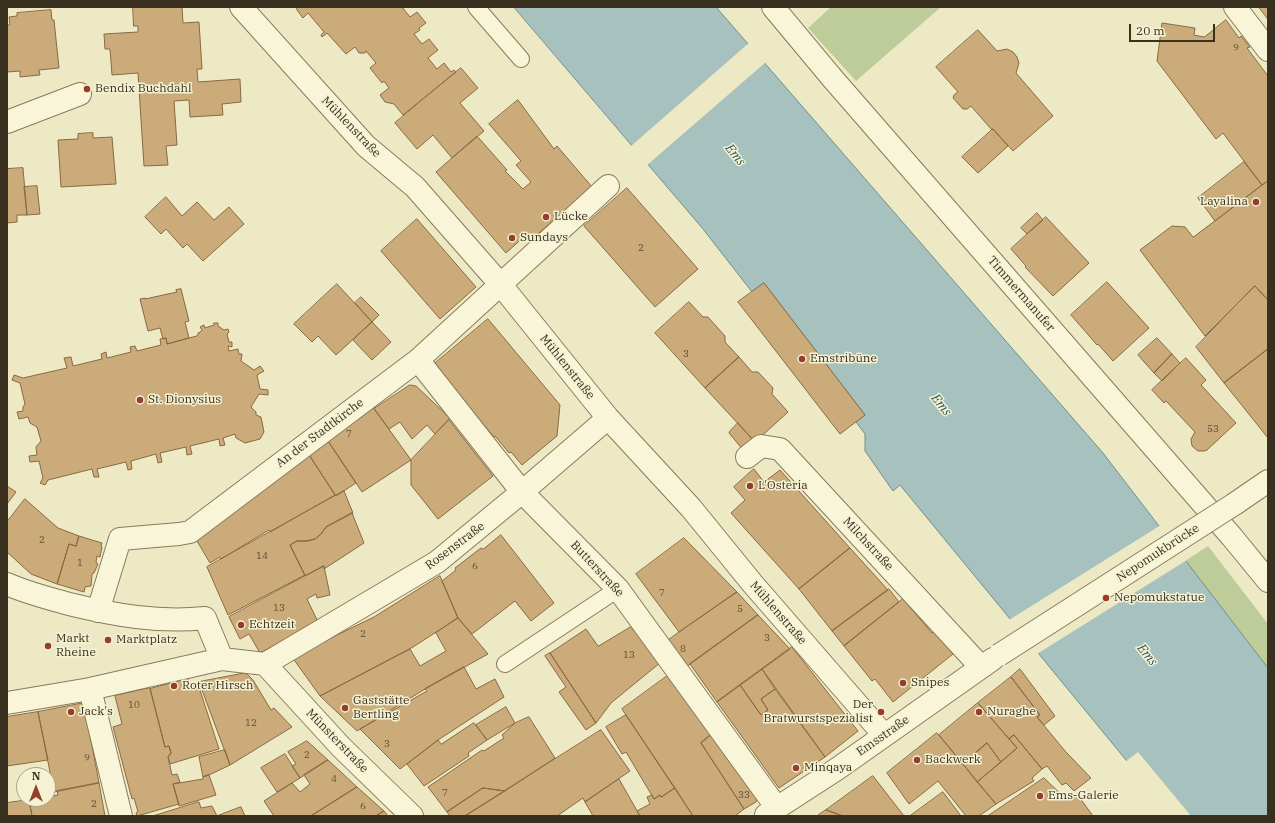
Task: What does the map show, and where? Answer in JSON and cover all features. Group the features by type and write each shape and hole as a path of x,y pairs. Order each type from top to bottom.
{"street":[{"name":"Mühlenstraße","path":"241,7 366,146 415,187 501,285 608,418 691,508 752,583 884,735"},
{"name":"Timmermanufer","path":"773,7 833,79 1232,537 1268,581"},
{"path":"1235,7 1268,50"},
{"path":"7,122 80,94"},
{"name":"An der Stadtkirche","path":"98,611 120,539 190,532 418,360 608,186"},
{"name":"Butterstraße","path":"418,360 522,492 618,589 771,812"},
{"name":"Rosenstraße","path":"265,664 437,562 522,492 608,418"},
{"name":"Milchstraße","path":"747,457 761,446 780,449 981,667"},
{"name":"Nepomukbrücke","path":"999,654 1268,481"},
{"path":"7,584 27,592 98,611 157,620 205,618 222,659"},
{"name":"Emsstraße","path":"771,812 999,654"},
{"path":"7,703 90,689 222,659 265,664"},
{"name":"Münsterstraße","path":"265,664 341,747 412,816"},
{"path":"90,689 121,816"}],"lane":[{"path":"476,7 521,59"},
{"path":"506,664 618,589"}],"green space":[{"path":"831,7 941,7 856,81 808,28"},
{"path":"1208,546 1268,624 1268,668 1185,561"}],"water":[{"name":"Ems","path":"514,7 716,7 1103,453 1268,668 1268,816 1172,816 900,485 893,491 865,451 865,434 856,422 865,415 764,283 752,292 703,229"}],"pier":[{"path":"750,42 766,62 646,166 630,147"},
{"path":"1161,525 1187,560 1037,654 1009,620"},
{"path":"1138,752 1191,816 1169,816 1125,762"}],"building":[{"path":"133,7 182,7 183,23 199,22 202,69 197,69 198,82 240,79 241,102 222,104 223,115 190,117 189,100 174,101 177,145 166,146 168,165 144,166 138,73 112,75 110,49 105,49 104,34 138,32 138,26 134,26"},
{"path":"297,7 402,7 410,17 417,12 426,23 414,34 422,44 429,39 438,50 428,58 437,69 444,63 451,72 454,70 456,72 403,115 394,104 385,102 380,95 389,88 384,81 382,83 370,68 376,63 366,51 365,53 359,53 355,47 346,54 327,33 322,37 321,35 324,32 308,13 303,18 297,10"},
{"path":"1259,7 1268,7 1268,19"},
{"path":"51,10 52,20 54,20 59,68 39,70 40,75 20,77 20,71 7,72 7,25 10,25 9,17 17,16 17,13"},
{"path":"1226,20 1239,38 1241,36 1250,47 1247,48 1268,76 1268,181 1262,185 1223,133 1216,139 1157,61 1162,23 1195,28 1194,35 1204,37"},
{"path":"978,30 997,51 1007,49 1013,52 1019,63 1016,73 1053,116 1013,151 971,106 967,109 963,109 953,98 958,92 936,67"},
{"path":"461,68 478,88 460,103 484,131 452,158 433,135 417,149 395,123"},
{"path":"518,100 554,149 557,146 592,187 532,239 527,234 506,253 436,172 477,136 507,170 505,171 523,189 531,182 516,165 521,161 489,124"},
{"path":"993,129 1008,146 978,173 962,157"},
{"path":"93,133 93,138 112,137 116,184 61,187 58,140 78,139 78,134"},
{"path":"1244,162 1262,185 1215,221 1198,198"},
{"path":"23,168 27,215 17,215 17,222 7,223 7,169"},
{"path":"1268,181 1268,300 1255,286 1205,336 1140,250 1172,226 1185,227 1193,237"},
{"path":"37,186 40,214 27,215 24,187"},
{"path":"627,188 698,269 655,307 584,226"},
{"path":"166,197 182,216 197,202 214,220 229,207 244,224 203,261 187,244 183,248 166,229 161,234 145,217"},
{"path":"1037,213 1043,220 1027,234 1021,228"},
{"path":"1046,217 1089,263 1053,296 1025,267 1026,266 1011,249"},
{"path":"417,219 476,287 440,319 381,251"},
{"path":"1107,282 1149,328 1113,361 1071,315"},
{"name":"Emstribüne","path":"764,283 865,415 840,434 738,302"},
{"path":"337,284 372,322 336,355 318,336 312,342 294,324"},
{"path":"1255,286 1268,300 1268,349 1224,383 1196,347"},
{"path":"181,289 189,321 185,322 189,338 167,344 166,338 163,339 160,328 148,331 140,299 177,292 176,290"},
{"path":"361,297 379,315 372,322 355,303"},
{"path":"689,302 703,317 708,317 725,336 725,342 739,357 705,388 655,333"},
{"path":"488,319 560,405 557,436 522,465 511,452 509,453 495,436 494,437 433,365"},
{"path":"372,322 391,342 372,360 353,340"},
{"name":"St. Dionysius","path":"214,323 218,323 218,326 224,330 228,329 229,332 227,334 229,342 232,342 232,347 228,346 229,351 238,349 239,354 242,354 241,361 254,370 260,366 264,371 257,375 260,389 268,390 268,395 259,394 251,407 256,412 256,415 261,417 264,432 260,439 245,443 236,438 235,434 223,438 225,445 220,446 219,439 190,446 192,454 187,455 186,447 160,453 162,462 158,463 156,454 131,461 132,469 128,470 126,462 97,469 99,477 94,477 92,469 48,480 45,485 40,483 43,478 39,461 30,462 29,456 37,455 36,447 41,441 37,427 30,423 28,417 19,419 17,412 23,411 25,404 20,383 12,380 14,375 23,378 67,368 64,358 71,357 73,366 102,359 101,354 106,352 107,358 131,352 130,347 135,346 137,351 161,345 160,339 166,338 167,344 197,336 202,330 200,327 204,325 205,328 214,325"},
{"path":"1157,338 1172,354 1154,373 1138,355"},
{"path":"1268,349 1268,438 1224,383"},
{"path":"1172,354 1180,363 1162,381 1154,373"},
{"path":"739,357 752,372 758,372 773,388 772,394 788,412 755,442 705,388"},
{"path":"1186,358 1206,380 1201,385 1236,423 1207,450 1204,451 1198,451 1192,446 1191,439 1195,432 1166,401 1164,403 1152,390"},
{"path":"410,385 416,386 450,418 435,434 427,425 412,439 400,422 389,429 374,409"},
{"path":"373,407 411,460 362,492 326,438"},
{"path":"449,420 493,476 438,519 411,485 411,460"},
{"path":"738,423 756,443 744,451 729,433"},
{"path":"326,438 356,483 336,496 307,452"},
{"path":"308,453 335,495 270,532 269,530 221,559 220,557 210,563 197,541"},
{"path":"754,469 764,482 780,470 850,548 799,589 731,513 745,500 734,487"},
{"path":"7,486 16,492 7,504"},
{"path":"344,491 353,513 326,527 315,539 297,541 290,545 305,575 228,615 207,567"},
{"path":"25,499 58,528 79,536 76,546 69,544 57,584 31,574 7,552 7,522"},
{"path":"352,513 364,543 324,569 324,566 305,576 290,545 297,541 315,539 326,527"},
{"path":"501,535 554,603 531,621 515,601 472,634 458,618 442,581 456,570 455,568"},
{"path":"79,536 102,543 100,557 97,556 96,562 98,564 94,573 92,574 91,586 85,587 84,592 57,584 69,544 76,546"},
{"path":"684,538 737,592 679,632 636,574"},
{"path":"850,548 888,590 832,631 799,589"},
{"path":"324,566 330,595 317,598 316,594 307,599 318,622 260,653 249,634 240,639 229,617"},
{"path":"440,576 458,618 413,647 320,696 292,657 374,617"},
{"path":"889,589 899,602 844,646 832,631"},
{"path":"737,592 758,615 686,667 667,641"},
{"path":"903,599 932,633 935,630 953,654 893,702 875,679 872,681 844,646"},
{"path":"758,615 790,649 717,702 690,664"},
{"path":"458,618 488,654 425,689 357,731 320,696 410,649 420,666 446,651 436,633"},
{"path":"631,627 661,662 611,703 596,723 550,653 586,629 598,646"},
{"path":"792,647 858,731 825,757 762,669"},
{"path":"550,653 596,723 586,730 559,692 566,687 545,656"},
{"path":"464,667 476,689 495,679 504,697 438,740 400,769 360,729 427,691 425,689"},
{"path":"762,669 775,689 761,699 768,710 761,715 740,685"},
{"path":"1020,669 1055,716 1044,725 1037,717 1040,715 1011,677"},
{"path":"246,673 253,680 271,710 274,708 292,727 230,765 199,682"},
{"path":"670,674 713,733 701,743 744,809 735,816 693,816 622,709"},
{"path":"1011,677 1040,715 1037,717 1065,751 1091,778 1074,791 1066,783 1062,785 1047,766 1042,769 1014,735 1009,739 978,703"},
{"path":"188,679 189,686 198,684 219,749 170,764 168,757 171,753 169,746 165,747 150,689"},
{"path":"740,685 761,715 768,710 761,699 775,689 825,757 779,788 717,702"},
{"path":"150,688 165,747 169,746 171,753 168,757 172,775 177,774 180,782 173,784 179,804 137,816 136,813 138,812 134,798 132,799 113,727 122,724 115,696"},
{"path":"84,703 99,783 56,792 56,767 49,767 38,712"},
{"path":"978,703 1017,748 1001,762 987,743 963,764 939,735"},
{"path":"506,707 515,723 487,740 476,725"},
{"path":"38,712 48,760 7,766 7,717"},
{"path":"626,715 675,788 661,797 660,795 654,799 626,752 622,754 606,727"},
{"path":"529,717 555,758 505,791 483,788 447,812 428,787 482,750 484,751 504,738 502,735 515,723"},
{"path":"474,723 487,740 468,753 469,756 424,786 407,764 438,740 441,744"},
{"path":"601,730 630,771 585,802 583,798 557,816 465,816"},
{"path":"713,733 757,795 756,802 744,809 701,743"},
{"path":"937,733 996,804 979,816 966,816 938,781 909,804 887,773"},
{"path":"1014,735 1042,769 1032,778 1034,781 996,804 977,782 1017,748 1009,739"},
{"path":"307,741 328,760 300,778 292,766 296,764 288,752"},
{"path":"987,743 1001,762 977,782 963,764"},
{"path":"225,750 230,765 203,777 199,757"},
{"path":"285,754 300,778 277,792 261,768"},
{"path":"328,760 357,787 311,816 274,816 264,801 292,783 300,792 310,784 304,775"},
{"path":"209,775 216,795 179,806 173,784 203,779 203,777"},
{"path":"873,776 904,816 843,816 826,810"},
{"name":"Ems-Galerie","path":"1044,778 1066,799 1077,794 1093,816 988,816"},
{"path":"619,779 640,816 593,816 585,802"},
{"path":"99,783 105,816 32,816 30,807 56,807 56,795 58,795 57,791"},
{"path":"357,787 384,811 376,816 311,816"},
{"path":"483,788 505,791 465,816 450,816 447,812"},
{"path":"675,788 693,816 640,816 637,811 650,804 647,797 652,795 654,799 660,795 661,797"},
{"path":"943,792 961,816 910,816"},
{"path":"16,802 16,807 30,807 32,816 7,816 7,803"},
{"path":"199,802 201,808 212,806 217,816 153,816"},
{"path":"241,807 245,816 217,816"},
{"path":"826,810 843,816 817,816"},
{"path":"384,811 388,816 376,816"}],"place":[{"name":"Bendix Buchdahl","path":"87,89"},
{"name":"Layalina","path":"1256,202"},
{"name":"Lücke","path":"546,217"},
{"name":"Sundays","path":"512,238"},
{"name":"Emstribüne","path":"802,359"},
{"name":"St. Dionysius","path":"140,400"},
{"name":"L'Osteria","path":"750,486"},
{"name":"Nepomukstatue","path":"1106,598"},
{"name":"Echtzeit","path":"241,625"},
{"name":"Marktplatz","path":"108,640"},
{"name":"Markt Rheine","path":"48,646"},
{"name":"Snipes","path":"903,683"},
{"name":"Roter Hirsch","path":"174,686"},
{"name":"Gaststätte Bertling","path":"345,708"},
{"name":"Jack's","path":"71,712"},
{"name":"Der Bratwurstspezialist","path":"881,712"},
{"name":"Nuraghe","path":"979,712"},
{"name":"Backwerk","path":"917,760"},
{"name":"Minqaya","path":"796,768"},
{"name":"Ems-Galerie","path":"1040,796"}]}
